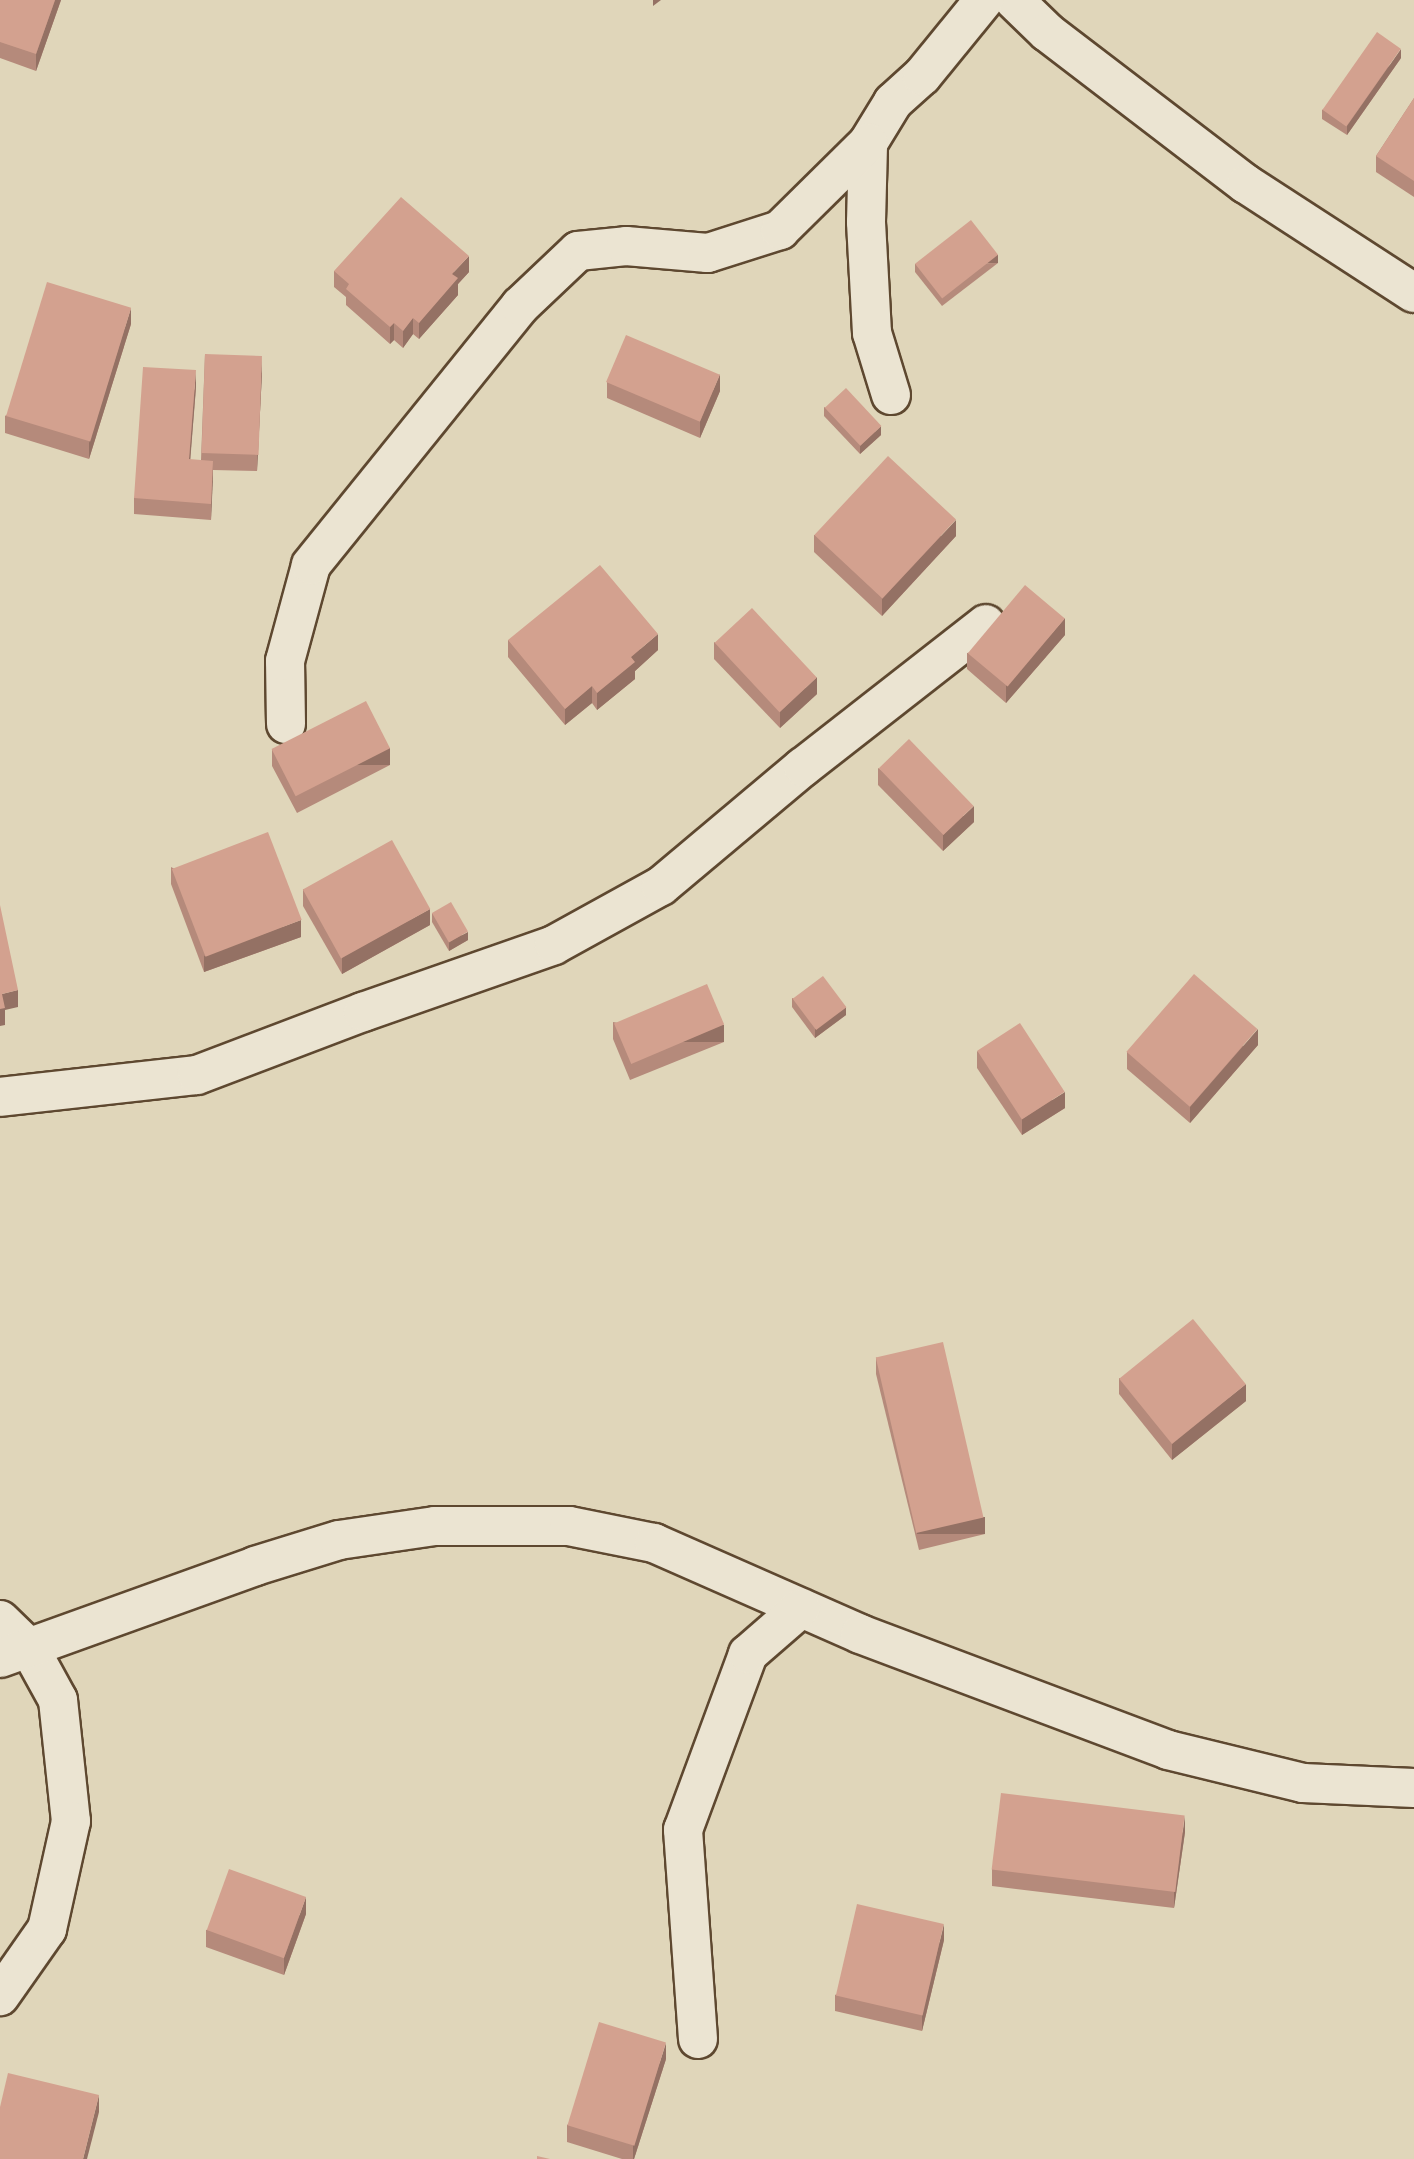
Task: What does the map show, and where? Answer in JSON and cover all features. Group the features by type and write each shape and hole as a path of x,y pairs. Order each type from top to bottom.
{"street":[{"path":"286,724 285,661 311,565 520,306 578,251 626,246 708,253 780,230 868,143 893,102 922,76 984,0"},
{"path":"1014,0 1047,32 1246,184 1414,293"},
{"path":"868,143 866,222 872,332 891,395"},
{"path":"0,1097 197,1075 363,1012 554,945 661,886 803,767 986,624"},
{"path":"15,1654 255,1566 339,1540 435,1525 569,1527 654,1543 860,1634 1058,1711 1168,1750 1303,1783 1414,1788"},
{"path":"698,2039 683,1830 748,1654 801,1608"},
{"path":"0,1620 15,1654 58,1700 71,1821 47,1929 0,1996"}],"building":[{"path":"0,0 55,0 36,54 0,42"},
{"path":"1377,32 1401,49 1346,126 1323,110"},
{"path":"1414,98 1414,181 1376,156"},
{"path":"401,197 469,256 452,274 458,278 419,323 413,318 403,331 394,323 390,327 346,289 349,284 334,271"},
{"path":"971,220 998,255 942,298 915,264"},
{"path":"47,282 131,308 90,442 6,416"},
{"path":"626,335 720,375 700,422 606,382"},
{"path":"205,354 262,356 259,455 202,453"},
{"path":"143,367 196,370 189,459 213,461 211,504 134,498"},
{"path":"846,388 881,426 860,446 825,408"},
{"path":"888,456 956,519 882,598 814,535"},
{"path":"600,565 658,634 631,657 635,662 597,693 592,686 565,709 508,640"},
{"path":"1025,585 1065,618 1008,687 968,653"},
{"path":"752,608 817,677 779,712 715,643"},
{"path":"366,701 390,748 296,796 272,749"},
{"path":"909,739 974,806 943,835 879,768"},
{"path":"268,832 302,920 206,957 172,869"},
{"path":"392,840 430,909 341,959 303,889"},
{"path":"451,902 468,931 449,942 432,913"},
{"path":"0,905 18,990 2,994 5,1008 0,1009"},
{"path":"1194,974 1257,1029 1190,1107 1126,1052"},
{"path":"823,976 846,1007 816,1030 793,999"},
{"path":"707,984 724,1025 631,1064 614,1023"},
{"path":"1020,1023 1065,1092 1022,1120 977,1051"},
{"path":"1193,1319 1246,1384 1172,1444 1119,1379"},
{"path":"943,1342 983,1517 916,1533 876,1358"},
{"path":"1001,1793 1185,1816 1175,1892 992,1869"},
{"path":"229,1869 306,1897 284,1958 207,1930"},
{"path":"857,1904 944,1924 923,2016 836,1996"},
{"path":"599,2022 666,2042 634,2146 567,2125"},
{"path":"8,2073 99,2095 83,2159 0,2159 0,2107"}]}
